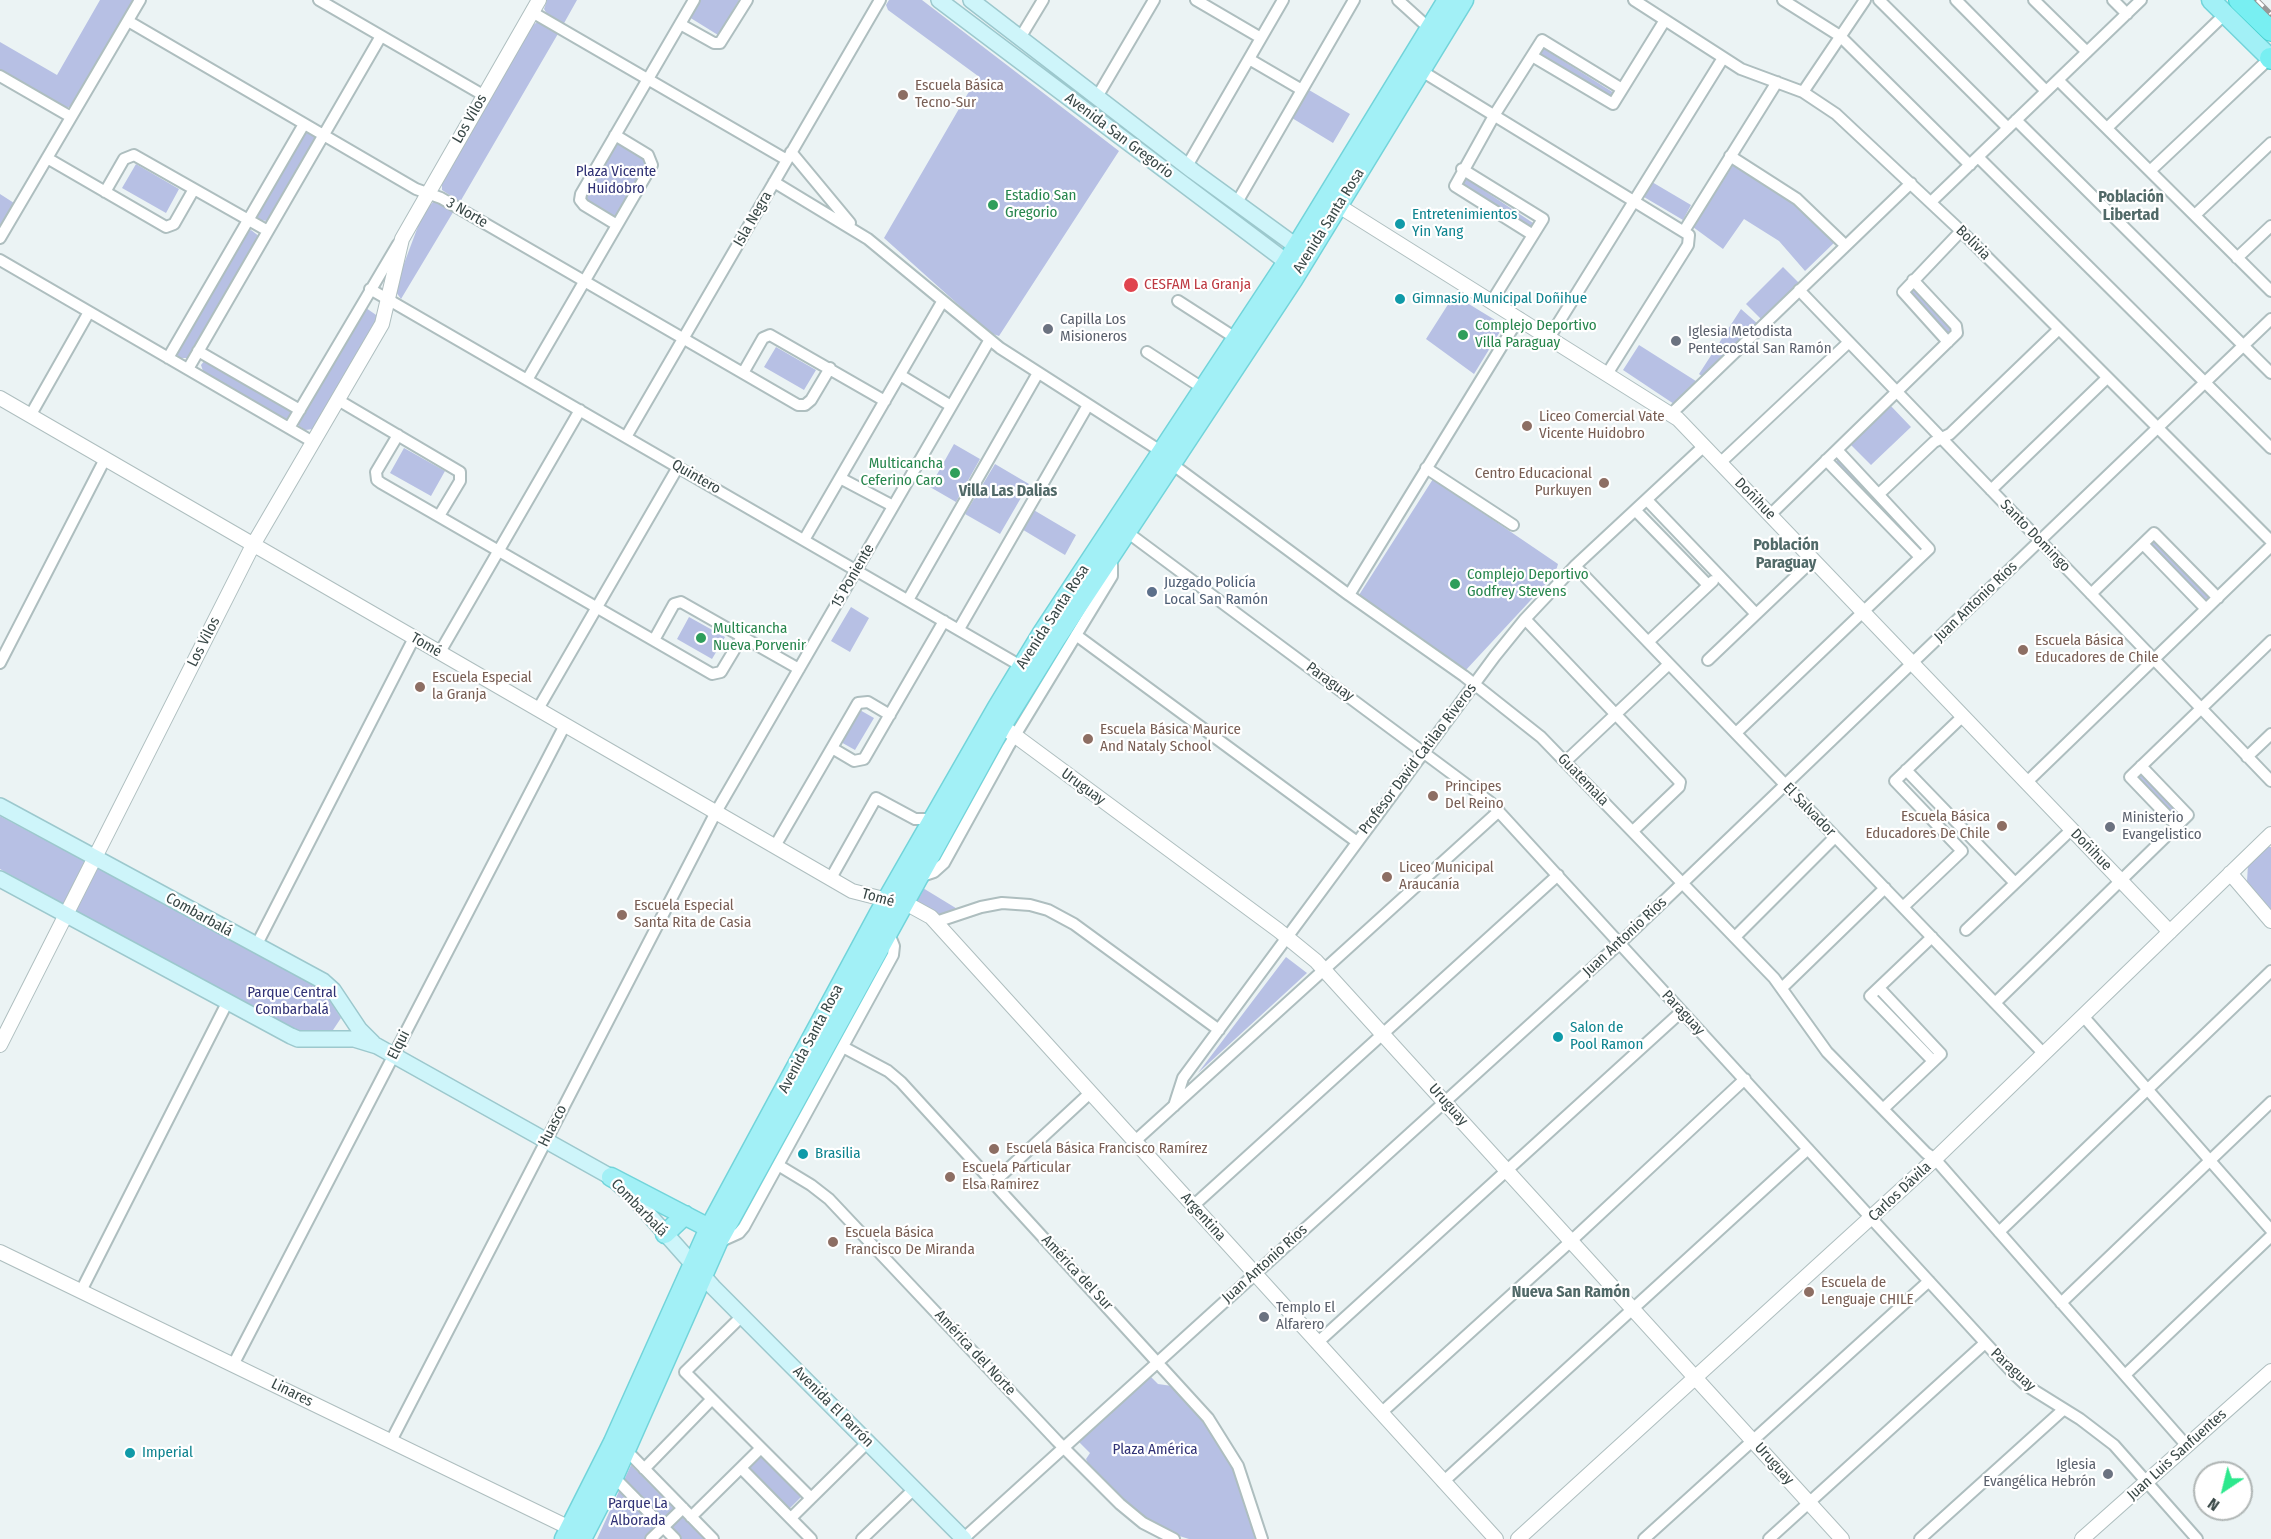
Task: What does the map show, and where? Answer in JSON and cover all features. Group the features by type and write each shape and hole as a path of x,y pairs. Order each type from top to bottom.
{"highway":[{"path":"2239,0 2271,31"}],"main road":[{"name":"Avenida San Gregorio","path":"939,0 1296,260"},
{"name":"Avenida San Gregorio","path":"971,0 1236,204 1296,260"},
{"name":"Avenida Santa Rosa","path":"1333,202 1448,0"},
{"name":"Avenida Santa Rosa","path":"575,1535 613,1442 714,1235 890,914 924,824 1021,666 1101,557 1167,458 1464,0"},
{"path":"2211,0 2271,58"},
{"name":"Avenida Santa Rosa","path":"890,914 919,877 1009,731 1101,557 1127,532 1204,389 1237,339 1296,260"},
{"path":"996,709 1009,731"},
{"name":"Combarbalá","path":"0,806 323,981 333,990 358,1029 377,1046"},
{"name":"Combarbalá","path":"0,879 227,1003 298,1038 354,1039 377,1046 394,1055 611,1177 633,1197 697,1270"},
{"path":"332,1038 343,1028 346,1010"},
{"path":"611,1177 685,1215 714,1235"},
{"path":"665,1234 685,1215"},
{"name":"Avenida Santa Rosa","path":"575,1535 614,1477 697,1270"},
{"name":"Avenida El Parrón","path":"697,1270 963,1539"}],"street":[{"path":"0,238 140,0"},
{"path":"319,0 483,95"},
{"path":"617,225 580,200 581,194 694,0"},
{"path":"680,24 714,43 720,43 747,0"},
{"name":"Isla Negra","path":"626,437 880,0"},
{"path":"1020,38 1042,0"},
{"path":"1097,97 1154,0"},
{"path":"1196,0 1261,38"},
{"path":"1187,166 1283,0"},
{"path":"1236,204 1354,0"},
{"path":"1398,0 1430,29"},
{"name":"Bolivia","path":"1634,0 1647,4 1665,21 1750,74 1803,92 1836,114 1931,202 2271,541"},
{"path":"1783,0 1840,36 1970,165"},
{"path":"1803,92 1865,0"},
{"path":"1879,0 2008,128"},
{"path":"1956,0 2046,91"},
{"path":"2034,0 2087,52"},
{"path":"2113,0 2127,14"},
{"path":"1931,202 2141,0"},
{"path":"535,6 648,80 789,156 856,231"},
{"name":"Los Vilos","path":"289,428 370,289 402,239 535,6"},
{"path":"2107,128 2225,14"},
{"name":"3 Norte","path":"128,21 304,124 585,280 798,405 805,405 812,400 830,368"},
{"path":"1532,56 1613,104 1665,21"},
{"path":"188,369 381,36"},
{"path":"1533,235 1455,186 1462,169 1495,114 1542,40 1622,89"},
{"path":"1550,338 1723,58"},
{"path":"2150,171 2271,58"},
{"path":"1249,59 1302,90"},
{"path":"1420,70 1687,234"},
{"path":"0,76 71,117"},
{"path":"2058,80 2271,291"},
{"path":"1607,374 1730,156 1777,82"},
{"path":"2016,120 2271,373"},
{"path":"168,358 304,124"},
{"path":"527,380 652,163 648,155 615,135"},
{"path":"2195,216 2271,143"},
{"path":"105,192 124,159 131,154 268,231"},
{"path":"1730,156 1797,199 1845,245"},
{"path":"1978,156 2271,448"},
{"path":"47,158 169,227 194,189"},
{"path":"1462,169 1543,219 1492,301"},
{"path":"774,182 856,231"},
{"path":"1671,414 1911,183"},
{"name":"Doñihue","path":"1333,202 1671,414 2170,932"},
{"path":"2237,258 2271,226"},
{"name":"Guatemala","path":"856,231 989,341 1167,458 1349,595 1474,683 1530,727 1566,761 1782,987 1815,1037 1926,1153 1935,1159 2187,1446"},
{"path":"1948,342 1903,292 1960,231"},
{"name":"Los Vilos","path":"0,1045 253,545 382,324 402,239"},
{"path":"0,260 314,442"},
{"path":"1770,515 1948,342 1958,329 1913,280"},
{"name":"Quintero","path":"370,289 1021,666"},
{"name":"Santo Domingo","path":"1799,290 2271,782"},
{"path":"804,540 942,302"},
{"path":"1178,302 1237,339"},
{"path":"30,416 89,312"},
{"path":"1349,595 1519,318"},
{"name":"Juan Antonio Ríos","path":"963,1539 1620,943 2271,319"},
{"path":"1879,494 2059,330"},
{"path":"743,373 763,338 770,335 885,401"},
{"name":"15 Poniente","path":"716,812 989,341"},
{"path":"1720,463 1849,342"},
{"path":"198,351 300,410"},
{"path":"1147,352 1204,389"},
{"path":"908,600 1038,373"},
{"path":"900,375 951,406"},
{"path":"1991,490 2107,378"},
{"name":"Tomé","path":"0,398 890,914"},
{"path":"338,400 460,472 460,481 439,516"},
{"path":"958,629 1088,405"},
{"path":"440,652 580,410"},
{"path":"398,435 376,472 377,480 715,674 723,670 742,637"},
{"name":"Profesor David Catilao Riveros","path":"1173,1106 1183,1078 1474,683 1525,619 1575,566 1704,446"},
{"path":"1736,733 1929,547 1837,450"},
{"path":"0,663 105,459"},
{"path":"1826,460 1920,557"},
{"path":"538,709 678,467"},
{"path":"1426,468 1513,525"},
{"path":"840,478 893,506"},
{"path":"1647,500 1756,614"},
{"path":"1635,510 1708,585"},
{"name":"Paraguay","path":"1127,532 1472,786 1499,811 1985,1343 2027,1386 2114,1445 2197,1539"},
{"path":"2091,594 2154,532 2218,598"},
{"path":"2143,544 2206,609"},
{"path":"2027,782 2271,546"},
{"name":"Avenida Santa Rosa","path":"1009,731 1076,635 1112,576 1101,557"},
{"path":"1708,660 1813,560"},
{"name":"El Salvador","path":"1575,566 2044,1054"},
{"path":"1648,642 1719,575"},
{"path":"654,640 672,606 681,602 798,669"},
{"path":"1525,619 1681,784 1633,831"},
{"path":"832,748 854,761 864,759 944,621"},
{"path":"1076,635 1356,842"},
{"path":"256,946 414,638"},
{"path":"2177,826 2130,777 2271,641"},
{"path":"1566,761 1669,664"},
{"path":"775,846 858,703 867,702 890,715"},
{"path":"1903,907 1962,851 1895,781 1963,716"},
{"name":"Elqui","path":"233,1365 565,725"},
{"name":"Uruguay","path":"1009,731 1287,936 1324,969 1842,1539"},
{"path":"2247,757 2271,734"},
{"path":"1995,1003 2188,815 2141,766"},
{"path":"1906,770 2015,884"},
{"path":"831,878 876,798 924,824"},
{"name":"Profesor David Catilao Riveros","path":"1134,1142 1499,811"},
{"name":"Huasco","path":"391,1441 716,812"},
{"path":"1966,930 2072,829"},
{"name":"Carlos Dávila","path":"1518,1539 1935,1159 2271,834"},
{"path":"1735,937 1835,837"},
{"path":"2230,873 2271,921"},
{"path":"1193,1206 1558,875"},
{"path":"1782,987 1885,888"},
{"path":"936,922 981,906 1002,903 1030,905 1048,910 1074,924 1219,1030"},
{"name":"Argentina","path":"890,914 919,910 936,922 1496,1539"},
{"name":"Avenida Santa Rosa","path":"714,1235 741,1230 843,1047 894,952 890,914"},
{"path":"1883,1109 1937,1058 1874,992 1932,937"},
{"path":"1999,1232 2271,970"},
{"path":"81,1291 227,1003"},
{"path":"1317,1343 1681,1012"},
{"path":"2083,1016 2271,1230"},
{"name":"América del Sur","path":"843,1047 895,1077 994,1182 1208,1418 1229,1449 1243,1479 1262,1539"},
{"path":"1381,1413 1571,1241 1744,1079"},
{"path":"994,1182 1090,1093"},
{"path":"2061,1303 2271,1102"},
{"path":"1443,1482 1808,1149"},
{"name":"América del Norte","path":"778,1165 829,1199 1063,1448 1130,1513 1174,1539"},
{"path":"2125,1375 2271,1236"},
{"name":"Linares","path":"0,1252 391,1441 575,1535"},
{"path":"1644,1539 1929,1281"},
{"path":"742,1316 685,1372 811,1498"},
{"path":"1769,1539 1985,1343"},
{"name":"Juan Luis Sanfuentes","path":"2082,1539 2271,1371"},
{"path":"644,1469 712,1399"},
{"path":"1920,1539 2064,1409"},
{"path":"791,1518 868,1442"},
{"path":"692,1517 761,1448"},
{"path":"626,1450 713,1539"},
{"path":"741,1468 812,1539"},
{"path":"614,1477 675,1539"},
{"path":"862,1539 914,1489"},
{"path":"651,1539 683,1508"}],"green space":[{"path":"100,0 134,0 74,104 63,108 0,72 0,42 57,75"},
{"path":"547,0 577,0 563,25 547,14 544,9"},
{"path":"699,0 739,0 718,35 689,17"},
{"name":"Estadio San Gregorio","path":"889,0 922,0 1119,151 999,336 990,333 884,238 978,76 888,10 886,5"},
{"path":"537,22 559,32 460,202 442,190 442,182 532,26"},
{"path":"1543,48 1614,93 1613,99 1537,56"},
{"path":"1309,90 1350,114 1333,143 1292,118"},
{"path":"307,130 314,132 317,138 268,221 258,220 256,213"},
{"name":"Plaza Vicente Huidobro","path":"615,144 620,144 645,158 648,163 618,215 611,218 585,202 586,192"},
{"path":"1737,159 1797,198 1837,240 1805,271 1779,241 1744,219 1723,249 1693,227"},
{"path":"136,164 179,189 166,213 122,188"},
{"path":"1461,175 1533,223 1533,228 1529,230 1455,185"},
{"path":"1652,182 1691,205 1683,220 1644,197"},
{"path":"0,194 14,203 0,227"},
{"path":"434,201 455,209 401,299 396,292 402,269 423,213"},
{"path":"251,230 260,237 193,354 188,358 179,358 176,353 246,233"},
{"path":"1783,267 1800,284 1763,321 1746,304"},
{"path":"1913,287 1954,331 1947,335 1907,294"},
{"name":"Complejo Deportivo Villa Paraguay","path":"1454,295 1500,323 1501,330 1474,374 1426,339"},
{"path":"366,308 379,317 314,429 305,430 299,426 299,419"},
{"path":"1741,309 1758,324 1704,378 1699,374"},
{"path":"1639,345 1699,383 1677,406 1623,370"},
{"path":"776,347 816,370 804,390 764,367"},
{"path":"205,360 294,412 288,420 285,419 203,371 201,365"},
{"path":"1890,405 1911,427 1871,465 1850,444"},
{"name":"Multicancha Ceferino Caro","path":"954,444 980,459 956,502 930,487"},
{"path":"404,448 445,471 431,496 390,473"},
{"path":"1840,457 1926,547 1919,554 1833,465"},
{"path":"995,464 1029,484 1000,534 965,514"},
{"name":"Complejo Deportivo Godfrey Stevens","path":"1433,479 1558,564 1555,574 1465,671 1359,595"},
{"path":"1032,509 1076,535 1065,555 1020,528"},
{"path":"2155,539 2212,595 2204,603 2148,546"},
{"path":"851,607 869,618 850,652 831,641"},
{"name":"Multicancha Nueva Porvenir","path":"689,617 725,637 712,659 677,639"},
{"path":"858,709 874,718 855,750 839,741"},
{"path":"2141,770 2184,815 2177,822 2134,777"},
{"name":"Parque Central Combarbalá","path":"0,816 322,988 341,1018 331,1033 298,1034 0,869"},
{"path":"2265,847 2271,847 2271,910 2247,882 2248,864"},
{"path":"918,885 959,910 939,914 912,898"},
{"path":"1286,957 1307,973 1198,1073"},
{"name":"Plaza América","path":"1150,1376 1158,1384 1172,1386 1209,1424 1235,1471 1255,1539 1189,1539 1173,1534 1136,1511 1090,1468 1086,1459 1090,1453 1079,1442"},
{"path":"762,1455 802,1496 788,1510 747,1469"},
{"name":"Parque La Alborada","path":"631,1465 704,1539 680,1539 669,1526 655,1539 597,1539"}],"railway":[{"path":"2257,0 2271,14"}],"place":[{"name":"Escuela Básica Tecno-Sur","path":"903,95"},
{"name":"Estadio San Gregorio","path":"993,205"},
{"name":"Entretenimientos Yin Yang","path":"1400,224"},
{"name":"CESFAM La Granja","path":"1131,285"},
{"name":"Gimnasio Municipal Doñihue","path":"1400,299"},
{"name":"Capilla Los Misioneros","path":"1048,329"},
{"name":"Complejo Deportivo Villa Paraguay","path":"1463,335"},
{"name":"Iglesia Metodista Pentecostal San Ramón","path":"1676,341"},
{"name":"Liceo Comercial Vate Vicente Huidobro","path":"1527,426"},
{"name":"Multicancha Ceferino Caro","path":"955,473"},
{"name":"Centro Educacional Purkuyen","path":"1604,483"},
{"name":"Complejo Deportivo Godfrey Stevens","path":"1455,584"},
{"name":"Juzgado Policía Local San Ramón","path":"1152,592"},
{"name":"Multicancha Nueva Porvenir","path":"701,638"},
{"name":"Escuela Básica Educadores de Chile","path":"2023,650"},
{"name":"Escuela Especial la Granja","path":"420,687"},
{"name":"Escuela Básica Maurice And Nataly School","path":"1088,739"},
{"name":"Principes Del Reino","path":"1433,796"},
{"name":"Escuela Básica Educadores De Chile","path":"2002,826"},
{"name":"Ministerio Evangelistico","path":"2110,827"},
{"name":"Liceo Municipal Araucanía","path":"1387,877"},
{"name":"Escuela Especial Santa Rita de Casia","path":"622,915"},
{"name":"Salon de Pool Ramon","path":"1558,1037"},
{"name":"Escuela Básica Francisco Ramírez","path":"994,1149"},
{"name":"Brasilia","path":"803,1154"},
{"name":"Escuela Particular Elsa Ramirez","path":"950,1177"},
{"name":"Escuela Básica Francisco De Miranda","path":"833,1242"},
{"name":"Escuela de Lenguaje CHILE","path":"1809,1292"},
{"name":"Templo El Alfarero","path":"1264,1317"},
{"name":"Imperial","path":"130,1453"},
{"name":"Iglesia Evangélica Hebrón","path":"2108,1474"}],"district":[{"name":"Población Libertad","path":"2131,207"},
{"name":"Villa Las Dalias","path":"1008,492"},
{"name":"Población Paraguay","path":"1786,555"},
{"name":"Nueva San Ramón","path":"1571,1293"}]}
